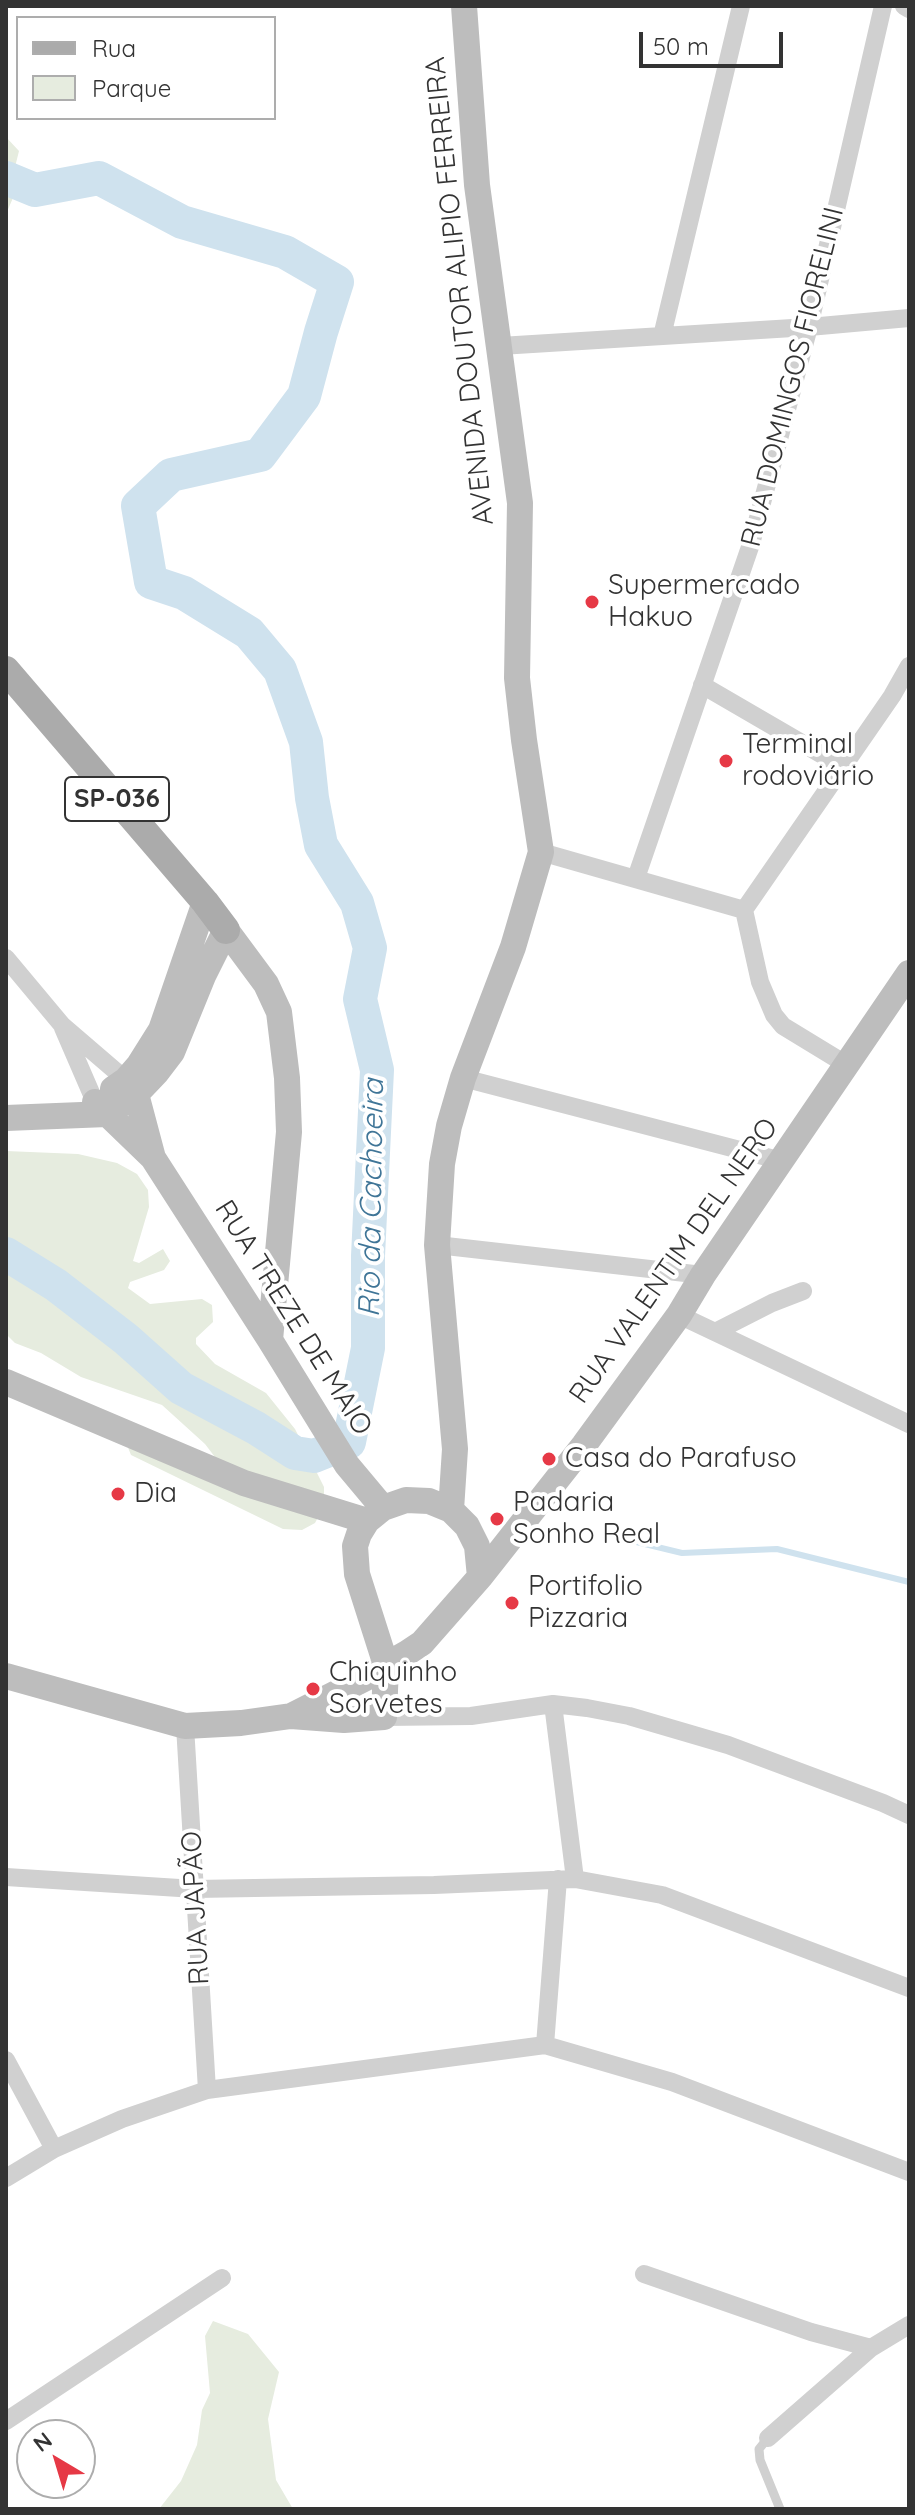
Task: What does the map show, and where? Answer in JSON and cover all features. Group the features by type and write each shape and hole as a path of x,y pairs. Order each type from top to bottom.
{"main road":[{"name":"AVENIDA DOUTOR ALIPIO FERREIRA","path":"451,1510 455,1449 437,1245 442,1164 463,1078 513,947 541,852 517,678 520,503 477,185 464,6"},
{"name":"SP-036","path":"6,670 226,930"},
{"path":"131,1087 139,1065 161,1030 205,902"},
{"path":"6,1118 96,1111 131,1087 172,1052 203,976 226,930 266,984 279,1012 287,1078 289,1132 270,1340"},
{"name":"RUA VALENTIM DEL NERO","path":"386,1665 422,1643 480,1577 584,1445 679,1315 703,1275 909,973"},
{"name":"RUA TREZE DE MAIO","path":"131,1087 153,1158 308,1401 375,1515"},
{"name":"RUA TREZE DE MAIO","path":"96,1111 153,1158"},
{"path":"6,1382 244,1483 375,1515"},
{"path":"6,1676 185,1726 291,1716 344,1720 384,1717 386,1665 357,1574 355,1546 359,1534 375,1515 406,1500 429,1501 451,1510 467,1526 477,1546 480,1577"},
{"path":"291,1716 386,1665"}],"street":[{"path":"662,336 741,6"},
{"name":"RUA DOMINGOS FIORELINI","path":"636,878 751,544 809,327 883,6"},
{"path":"500,346 909,318"},
{"path":"847,1065 783,1026 774,1015 760,982 744,910 892,696 909,666"},
{"path":"702,685 843,767"},
{"path":"541,852 744,910"},
{"path":"6,958 62,1025 131,1087"},
{"path":"62,1025 96,1111"},
{"path":"463,1078 782,1161"},
{"path":"437,1245 703,1275"},
{"path":"717,1331 803,1291"},
{"path":"679,1315 909,1424"},
{"path":"545,2045 567,1879 553,1704"},
{"path":"384,1717 471,1716 553,1704 587,1708 629,1716 728,1745 907,1810"},
{"name":"RUA JAPÃO","path":"185,1726 207,2090"},
{"path":"6,1877 195,1889 434,1885 567,1879 662,1895 909,1988"},
{"path":"6,2178 54,2149 122,2119 207,2090 545,2045 672,2082 909,2172"},
{"path":"6,2060 54,2149"},
{"path":"644,2274 811,2332 871,2348"},
{"path":"6,2421 222,2278"},
{"path":"768,2438 871,2348 909,2325"}],"lane":[{"path":"768,2438 759,2449 760,2460 780,2509"}],"green space":[{"path":"6,137 19,151 16,163 19,184 6,214"},
{"path":"6,1151 78,1154 117,1163 137,1174 148,1190 149,1207 133,1261 139,1263 163,1249 170,1261 164,1270 130,1282 128,1288 150,1304 202,1299 212,1305 213,1322 196,1338 196,1344 215,1364 266,1393 295,1429 324,1487 324,1506 315,1523 302,1530 283,1529 131,1455 127,1445 224,1469 205,1444 162,1405 81,1377 41,1353 15,1343 6,1334"},
{"path":"213,2321 248,2334 279,2372 268,2419 276,2480 293,2509 159,2509 181,2481 197,2445 202,2410 210,2393 205,2336"}],"waterway":[{"name":"Rio da Cachoeira","path":"6,178 35,190 99,178 182,222 285,252 337,282 304,396 260,455 171,475 138,506 151,582 184,593 249,633 280,670 306,742 321,845 357,903 370,948 360,999 377,1070 368,1256 368,1348 349,1442 314,1456 295,1453 256,1428 181,1388 126,1339 56,1285 6,1254"},
{"path":"620,1538 682,1553 777,1549 909,1582"}],"place":[{"name":"Supermercado Hakuo","path":"592,602"},
{"name":"Terminal rodoviário","path":"726,761"},
{"name":"Casa do Parafuso","path":"549,1459"},
{"name":"Dia","path":"118,1494"},
{"name":"Padaria Sonho Real","path":"497,1519"},
{"name":"Portifolio Pizzaria","path":"512,1603"},
{"name":"Chiquinho Sorvetes","path":"313,1689"}]}
